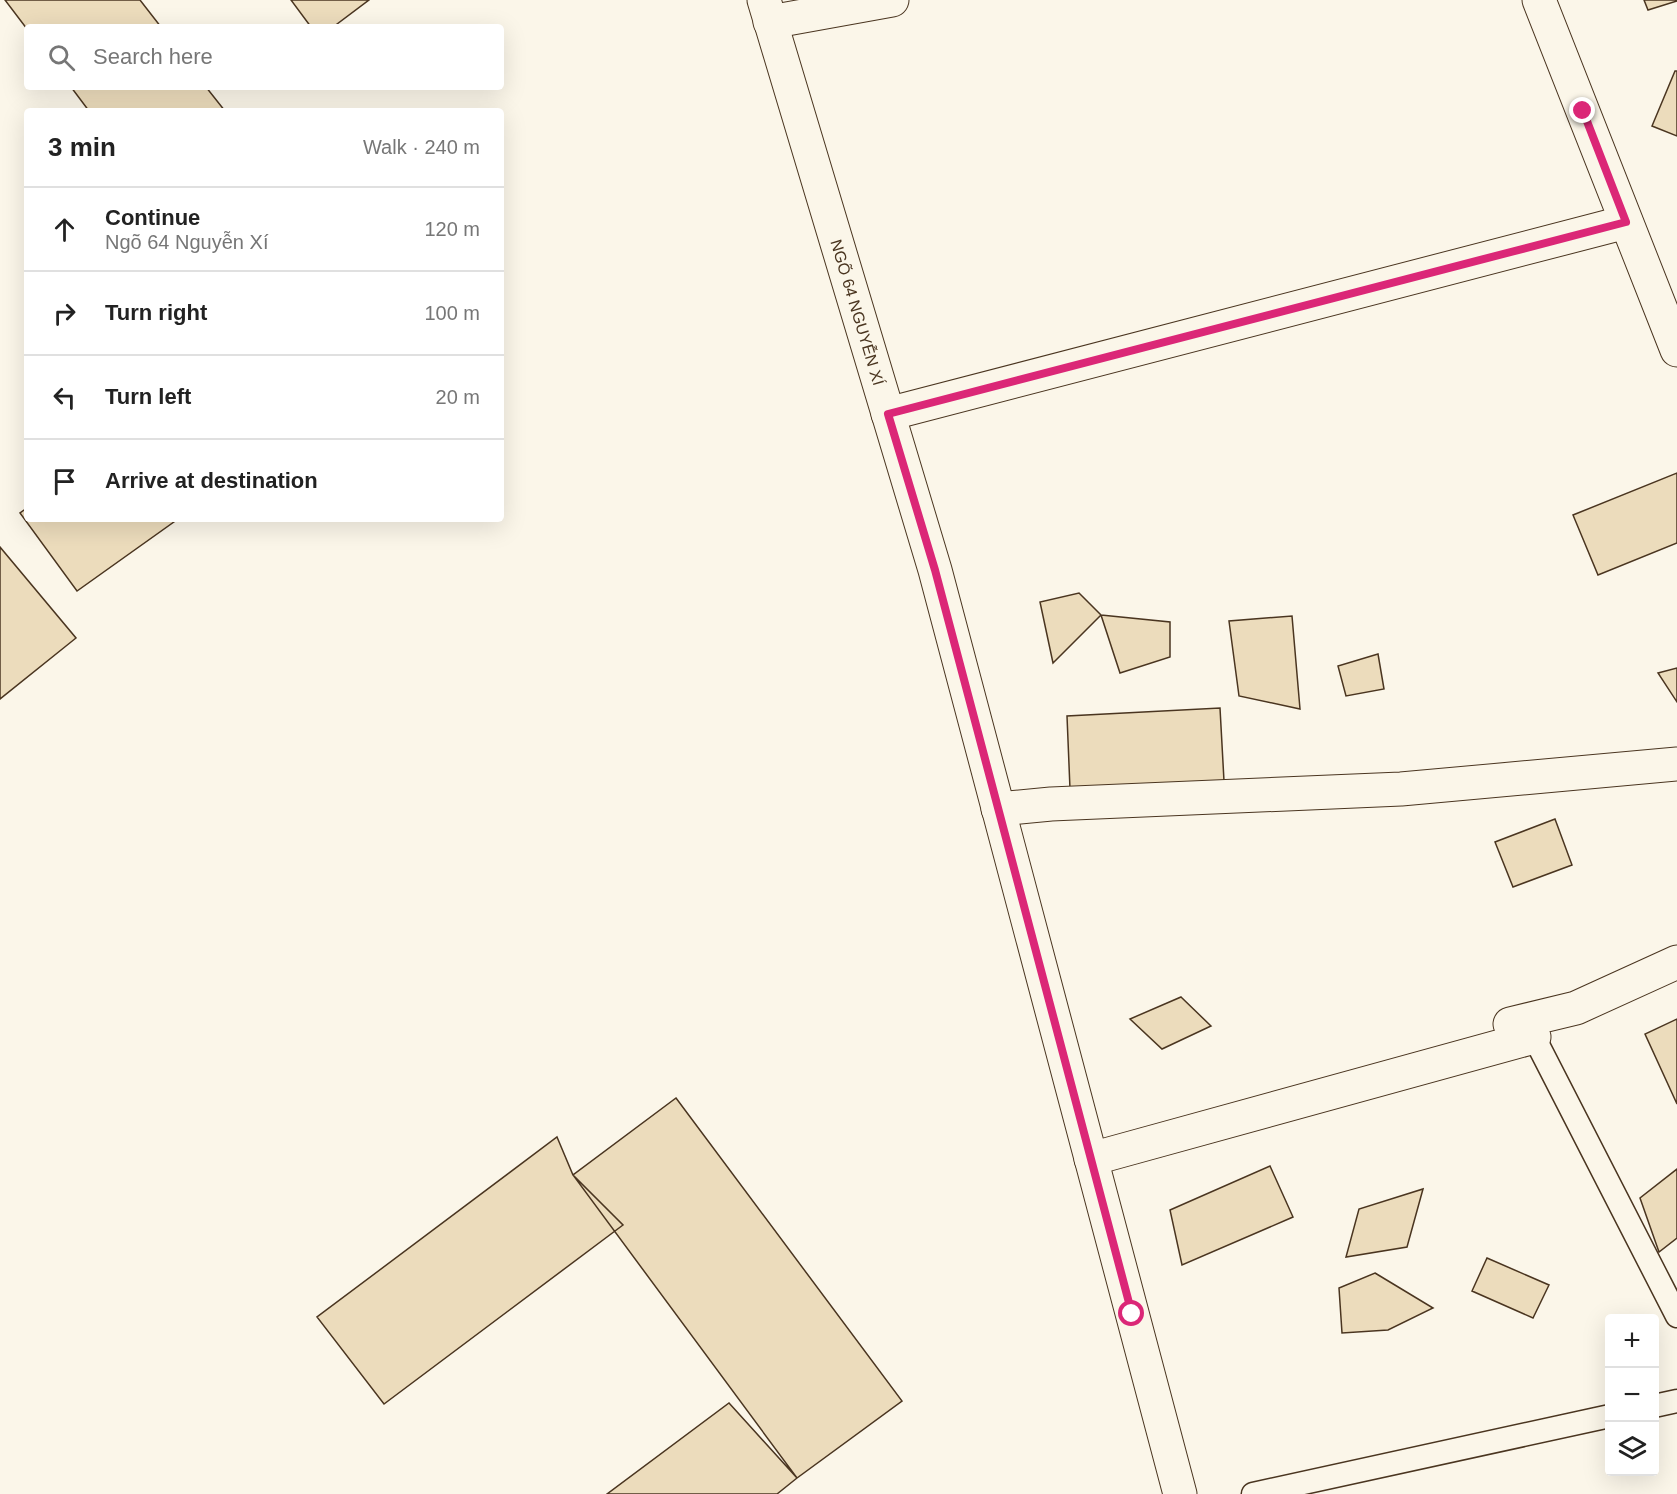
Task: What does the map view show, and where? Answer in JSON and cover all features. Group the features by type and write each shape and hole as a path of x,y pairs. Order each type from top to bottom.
{"street":[{"path":"767,11 892,0"},
{"path":"1539,0 1677,350"},
{"name":"NGÕ 64 NGUYỄN XÍ","path":"767,11 935,570 1180,1494"},
{"path":"888,414 1626,222"},
{"path":"998,809 1063,803 1401,789 1677,764"},
{"path":"1534,1037 1510,1024 1576,1008 1677,962"},
{"path":"1091,1159 1534,1037"}],"lane":[{"path":"1534,1037 1677,1316"},
{"path":"1659,1405 1677,1401"},
{"path":"1253,1494 1605,1417"}],"building":[{"path":"5,0 140,0 159,24 24,24"},
{"path":"291,0 369,0 337,24 309,24"},
{"path":"1644,0 1677,0 1677,1 1648,10"},
{"path":"1675,71 1677,71 1677,136 1652,126"},
{"path":"73,90 208,90 223,108 87,108"},
{"path":"1677,473 1677,543 1598,575 1573,515"},
{"path":"27,522 174,522 77,591"},
{"path":"0,547 76,638 0,699"},
{"path":"1079,593 1101,615 1053,663 1040,602"},
{"path":"1101,615 1170,622 1170,657 1120,673"},
{"path":"1292,616 1300,709 1239,696 1229,621"},
{"path":"1378,654 1384,689 1346,696 1338,666"},
{"path":"1677,668 1677,702 1658,673"},
{"path":"1220,708 1224,781 1070,789 1067,716"},
{"path":"1555,819 1572,865 1513,887 1495,842"},
{"path":"1181,997 1211,1026 1162,1049 1130,1019"},
{"path":"1677,1019 1677,1104 1645,1034"},
{"path":"676,1098 902,1401 797,1478 573,1175"},
{"path":"557,1137 573,1175 623,1225 384,1404 317,1317"},
{"path":"1270,1166 1293,1217 1182,1265 1170,1210"},
{"path":"1677,1169 1677,1238 1659,1252 1640,1198"},
{"path":"1423,1189 1407,1247 1346,1257 1359,1209"},
{"path":"1487,1258 1549,1285 1533,1318 1472,1291"},
{"path":"1375,1273 1433,1308 1388,1330 1342,1333 1339,1288"},
{"path":"729,1403 797,1478 777,1494 607,1494"}],"route":[{"path":"1132,1314 935,570 888,414 1626,222 1583,111"}]}
